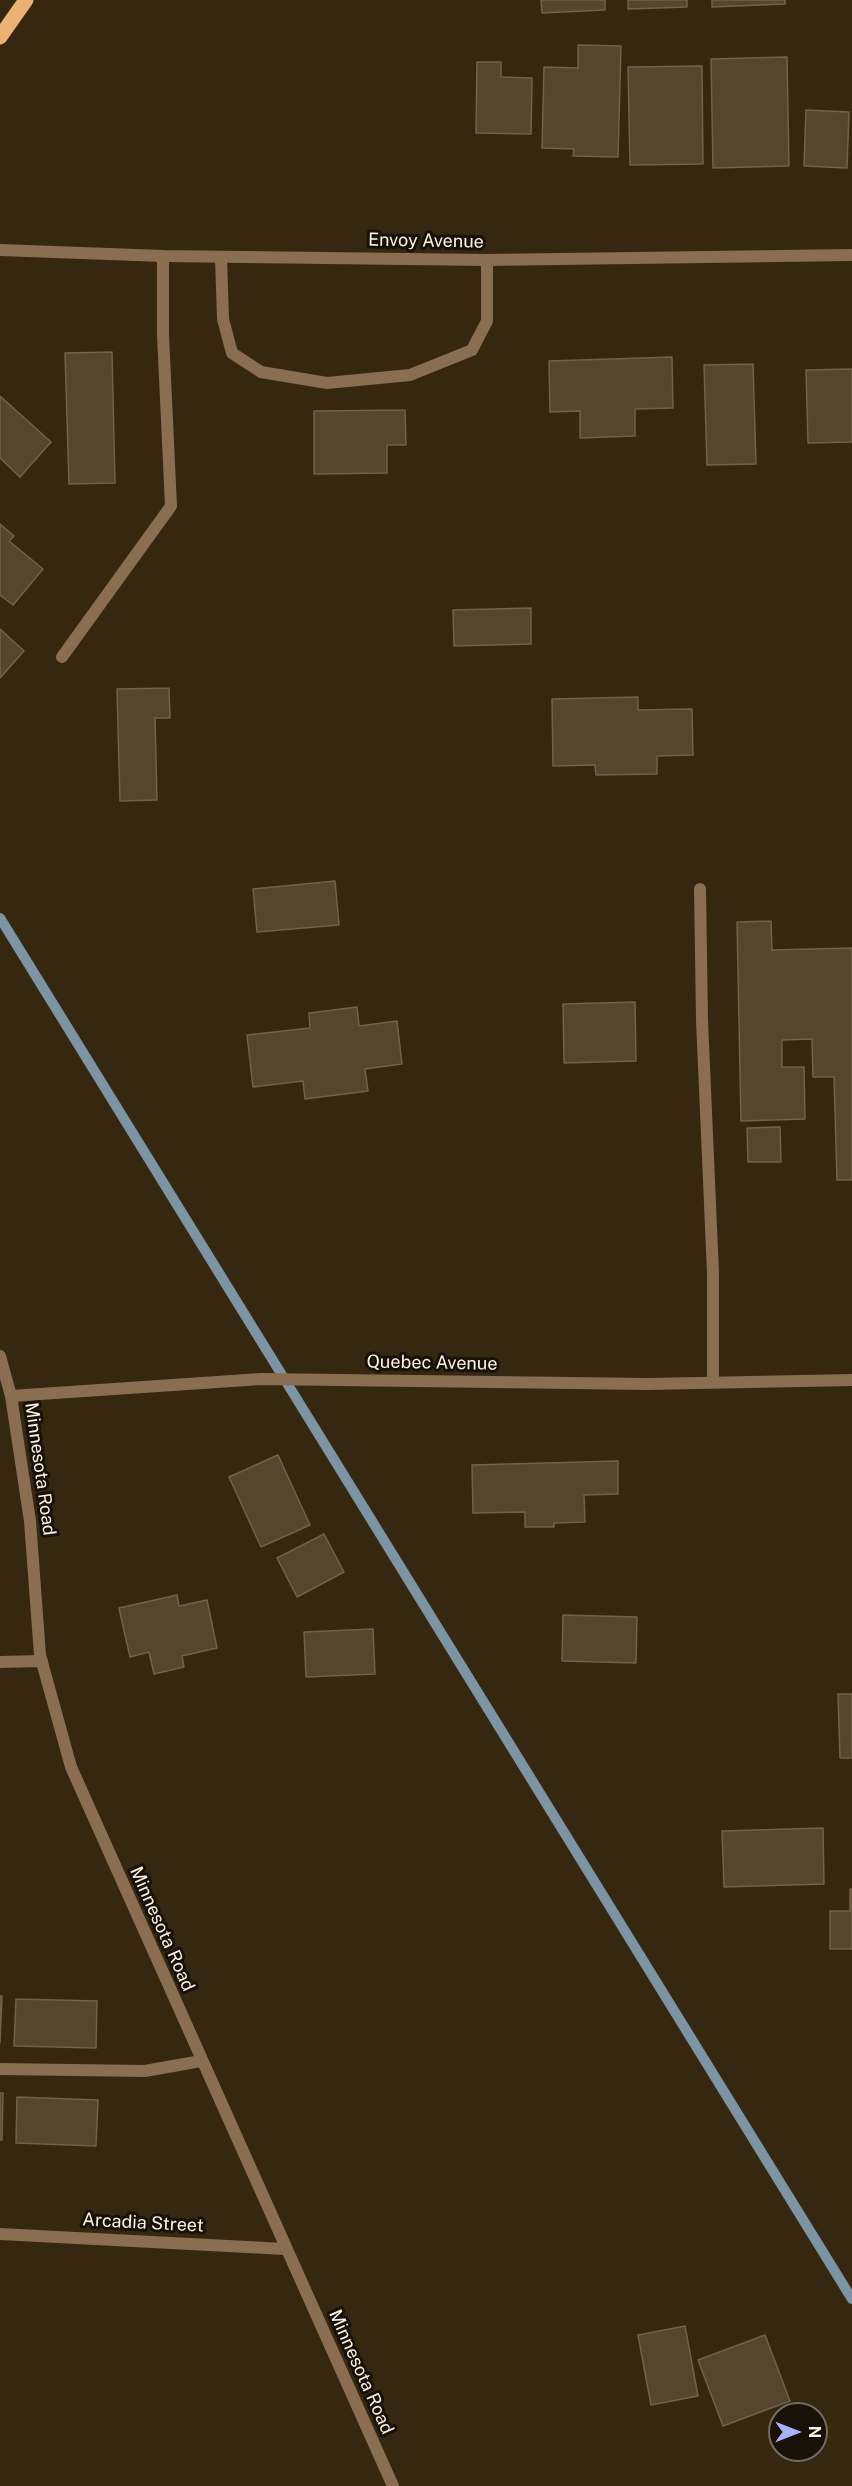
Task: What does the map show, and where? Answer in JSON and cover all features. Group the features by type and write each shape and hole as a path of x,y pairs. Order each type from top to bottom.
{"main road":[{"path":"2,30 26,0"}],"street":[{"name":"Envoy Avenue","path":"0,250 163,256 487,260 852,255"},
{"path":"62,657 171,506 163,335 163,256"},
{"path":"221,257 223,319 232,353 261,372 327,382 410,375 472,350 487,321 487,260"},
{"path":"700,888 702,1020 713,1273 713,1382"},
{"name":"Minnesota Road","path":"0,1356 11,1396 30,1521 42,1661 71,1767 393,2486"},
{"name":"Quebec Avenue","path":"11,1396 261,1379 648,1384 852,1380"},
{"path":"0,1662 42,1661"},
{"path":"0,2069 145,2071 201,2061"},
{"name":"Arcadia Street","path":"0,2234 285,2248"}],"building":[{"path":"541,0 605,0 605,10 542,13"},
{"path":"628,0 687,0 687,7 628,9"},
{"path":"712,0 785,0 785,4 712,7"},
{"path":"578,45 621,46 618,157 573,156 574,149 542,148 544,67 578,68"},
{"path":"787,57 789,166 713,168 711,59"},
{"path":"477,62 501,62 501,77 532,78 531,134 476,133"},
{"path":"702,66 703,164 630,165 628,67"},
{"path":"806,110 849,112 847,168 804,166"},
{"path":"112,352 115,483 69,484 65,353"},
{"path":"672,357 673,408 635,409 635,436 580,438 580,411 550,412 549,361"},
{"path":"753,364 756,464 707,465 704,365"},
{"path":"852,369 852,442 808,443 806,370"},
{"path":"0,396 51,442 20,477 0,458"},
{"path":"405,410 406,445 387,445 387,473 314,474 314,411"},
{"path":"0,524 14,536 9,541 43,569 13,605 0,595"},
{"path":"531,608 531,644 454,646 453,610"},
{"path":"0,629 24,651 0,678"},
{"path":"169,688 170,718 155,718 157,800 120,801 117,689"},
{"path":"638,697 638,710 692,709 693,755 657,756 657,774 596,775 595,765 553,766 552,699"},
{"path":"335,881 339,925 257,932 253,889"},
{"path":"771,921 772,950 852,948 852,1180 837,1180 834,1077 813,1077 812,1039 782,1040 782,1067 804,1067 805,1119 741,1121 737,922"},
{"path":"635,1002 636,1061 564,1063 563,1004"},
{"path":"357,1007 359,1026 397,1021 402,1064 365,1069 368,1091 305,1099 303,1081 253,1087 247,1035 310,1028 309,1013"},
{"path":"780,1127 781,1162 748,1162 747,1128"},
{"path":"278,1455 310,1525 261,1547 229,1477"},
{"path":"618,1461 618,1494 584,1495 585,1522 554,1523 554,1527 525,1527 525,1512 473,1513 472,1465"},
{"path":"324,1534 344,1572 297,1597 277,1558"},
{"path":"177,1595 179,1606 207,1600 217,1648 182,1656 184,1667 154,1674 149,1652 130,1657 119,1608"},
{"path":"563,1615 637,1617 636,1663 562,1661"},
{"path":"373,1629 375,1674 306,1677 304,1632"},
{"path":"838,1694 852,1694 852,1758 840,1758"},
{"path":"823,1828 824,1884 724,1887 722,1831"},
{"path":"850,1889 852,1889 852,1949 830,1949 830,1911 850,1911"},
{"path":"0,1996 2,1996 0,2043"},
{"path":"16,1999 97,2001 96,2048 14,2046"},
{"path":"0,2093 3,2093 2,2140 0,2140"},
{"path":"17,2097 98,2100 96,2146 16,2143"},
{"path":"685,2326 698,2396 651,2405 638,2335"},
{"path":"765,2335 790,2401 768,2402 768,2409 723,2426 698,2360"}],"waterway":[{"path":"0,918 852,2299"}]}
